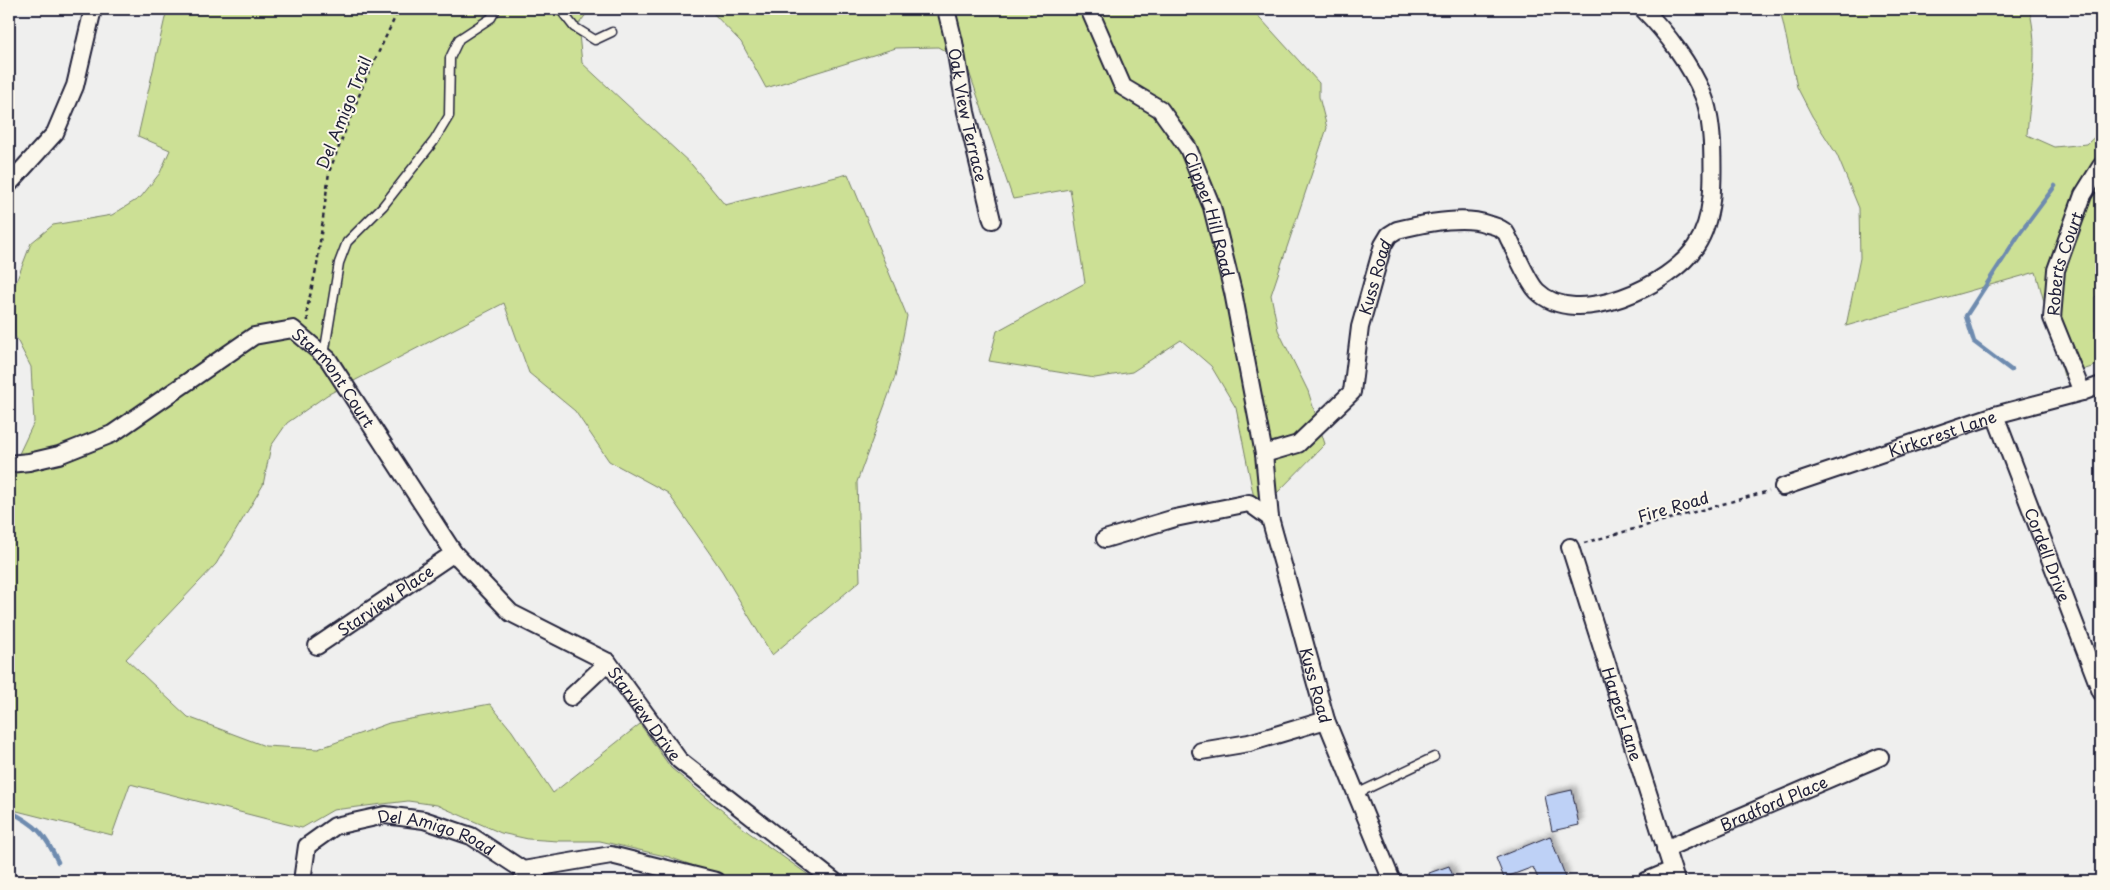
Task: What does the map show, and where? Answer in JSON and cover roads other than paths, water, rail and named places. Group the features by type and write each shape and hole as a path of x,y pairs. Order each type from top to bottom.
{"street":[{"path":"10,181 55,133 75,86 93,9"},
{"name":"Oak View Terrace","path":"946,9 954,42 966,112 992,220"},
{"name":"Clipper Hill Road","path":"1089,9 1123,87 1160,109 1188,148 1212,207 1233,292 1264,454"},
{"name":"Kuss Road","path":"1392,881 1326,720 1270,518 1264,454 1298,444 1352,392 1360,326 1365,308 1383,245 1390,234 1397,230 1464,220 1485,223 1505,231 1536,291 1552,300 1573,307 1618,299 1663,279 1681,265 1696,246 1707,221 1713,177 1712,133 1704,96 1683,58 1658,24 1643,9"},
{"name":"Roberts Court","path":"2082,392 2052,318 2056,270 2083,195 2101,166"},
{"name":"Starmont Court","path":"9,464 29,462 59,455 112,434 254,336 293,329 328,358 454,553"},
{"name":"Kirkcrest Lane","path":"1782,487 1995,414 2082,392 2101,385"},
{"name":"Cordell Drive","path":"1995,414 2101,692"},
{"name":"Starmont Court","path":"9,457 29,462"},
{"path":"1105,539 1175,518 1249,503 1270,518"},
{"name":"Harper Lane","path":"1570,547 1674,876"},
{"name":"Starview Place","path":"317,646 454,553"},
{"name":"Starview Drive","path":"454,553 511,613 608,662 679,760 834,881"},
{"path":"571,697 608,662"},
{"path":"1201,751 1249,743 1326,720"},
{"name":"Bradford Place","path":"1665,849 1880,757"},
{"name":"Del Amigo Road","path":"302,881 307,846 335,826 385,815 424,820 471,836 518,876 611,855 716,881"},
{"path":"1646,881 1674,876"}],"lane":[{"path":"318,350 347,242 383,206 434,141 450,116 450,58 459,39 491,18 496,9"},
{"path":"560,9 574,27 595,40 612,32"},
{"path":"1356,794 1434,757"}],"waterway":[{"path":"2011,370 1974,342 1966,316 2020,233 2055,186"},
{"path":"9,811 27,821 39,831 49,844 58,862"}]}
